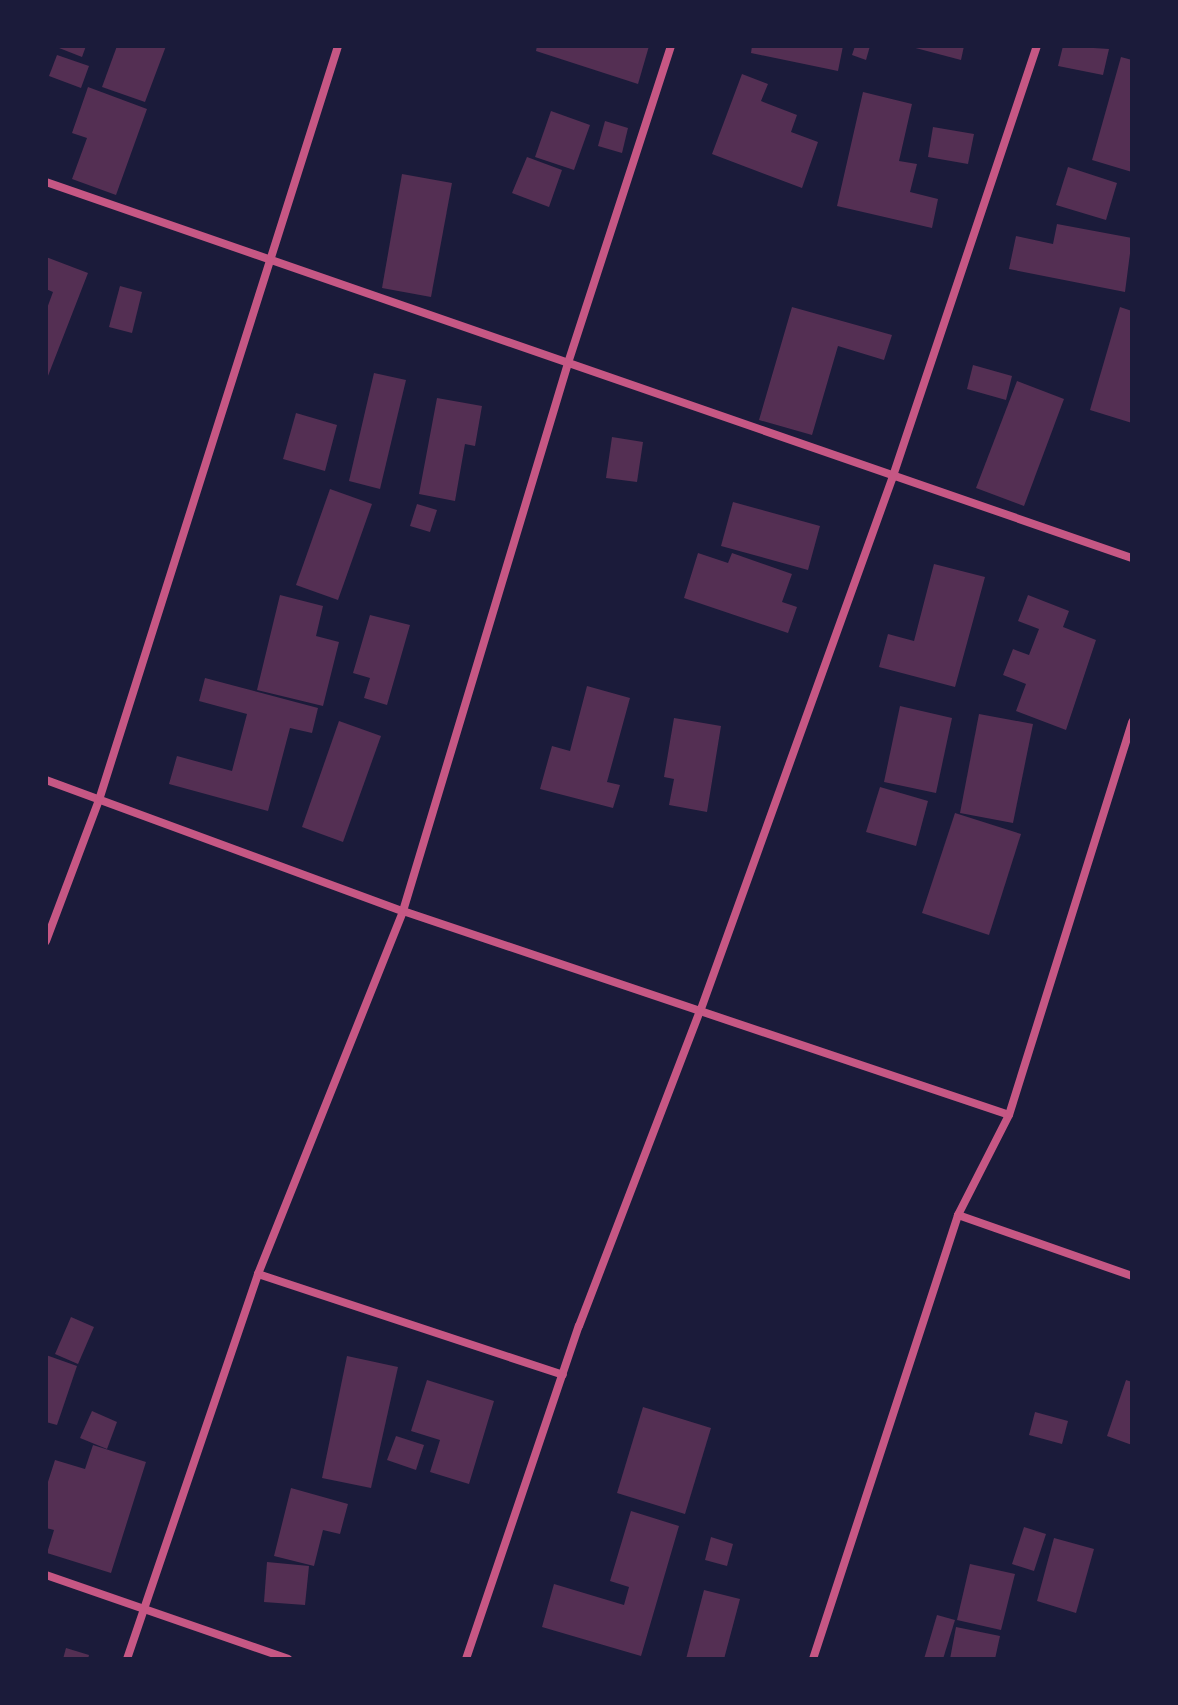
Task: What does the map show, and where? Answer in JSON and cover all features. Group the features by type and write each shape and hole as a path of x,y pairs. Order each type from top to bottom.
{"street":[{"path":"46,941 99,800 267,261 338,46"},
{"path":"127,1659 258,1274 403,911 568,363 671,46"},
{"path":"466,1659 563,1375 701,1009 892,479 1037,46"},
{"path":"46,182 892,479 1132,558"},
{"path":"813,1659 958,1215 1009,1115 1132,722"},
{"path":"46,780 403,911 1009,1115"},
{"path":"958,1215 1132,1276"},
{"path":"258,1274 563,1375"},
{"path":"46,1575 288,1659"}],"building":[{"path":"54,46 86,46 82,57"},
{"path":"117,46 166,46 145,102 102,87"},
{"path":"537,46 649,46 638,84 536,51"},
{"path":"752,46 843,46 838,71 751,53"},
{"path":"855,46 870,46 866,60 852,55"},
{"path":"908,46 964,46 961,60"},
{"path":"1063,46 1109,49 1103,75 1058,66"},
{"path":"57,55 89,66 81,88 49,76"},
{"path":"1121,57 1132,60 1132,172 1092,160"},
{"path":"742,74 768,84 761,101 797,115 791,132 818,142 802,188 712,154"},
{"path":"88,87 147,109 116,195 72,179 87,138 72,133"},
{"path":"863,92 912,104 899,161 917,164 910,192 938,199 932,228 837,206"},
{"path":"551,111 590,125 574,170 535,157"},
{"path":"605,121 628,128 622,153 598,146"},
{"path":"933,127 974,134 968,164 928,157"},
{"path":"527,157 562,170 549,207 512,193"},
{"path":"1068,167 1117,183 1106,220 1056,205"},
{"path":"402,174 452,183 431,297 382,288"},
{"path":"1057,224 1132,238 1125,292 1009,269 1016,236 1053,244"},
{"path":"46,257 88,273 46,381 46,311 53,292 46,289"},
{"path":"120,286 142,292 132,333 109,327"},
{"path":"792,307 892,335 884,360 838,346 812,435 759,420"},
{"path":"1120,307 1132,311 1132,423 1090,410"},
{"path":"973,365 1012,376 1006,400 967,389"},
{"path":"374,373 406,380 380,489 349,481"},
{"path":"1017,381 1064,399 1024,506 976,488"},
{"path":"437,398 482,406 475,446 465,444 455,501 419,494"},
{"path":"296,413 337,425 325,471 283,459"},
{"path":"612,437 643,442 637,482 606,478"},
{"path":"330,489 372,504 338,600 296,585"},
{"path":"733,502 820,526 808,570 721,546"},
{"path":"417,504 437,510 430,532 410,526"},
{"path":"698,553 728,563 732,553 792,574 782,602 797,607 788,633 684,598"},
{"path":"934,564 985,577 955,687 879,667 888,634 914,641"},
{"path":"280,595 323,606 316,636 339,642 323,706 257,690"},
{"path":"1028,595 1069,611 1063,627 1096,640 1066,730 1016,711 1026,684 1003,675 1013,649 1029,655 1039,629 1018,621"},
{"path":"370,615 410,625 387,705 364,698 370,678 353,673"},
{"path":"205,678 318,708 312,733 290,728 268,811 169,784 177,756 232,771 247,714 199,701"},
{"path":"587,686 630,698 607,782 620,785 613,808 540,789 552,746 570,751"},
{"path":"900,706 952,718 936,793 884,782"},
{"path":"979,714 1033,724 1013,823 960,813"},
{"path":"674,718 721,726 707,812 669,805 674,779 664,777"},
{"path":"339,721 381,736 343,842 302,827"},
{"path":"880,787 928,801 916,846 866,832"},
{"path":"955,813 1021,834 989,935 922,913"},
{"path":"71,1317 94,1327 78,1364 55,1354"},
{"path":"46,1355 77,1366 57,1425 46,1422"},
{"path":"347,1356 398,1367 371,1488 322,1478"},
{"path":"427,1380 494,1401 469,1484 430,1472 440,1440 411,1431"},
{"path":"1126,1380 1132,1382 1132,1445 1107,1436"},
{"path":"643,1407 711,1428 685,1514 617,1493"},
{"path":"92,1411 117,1422 107,1449 80,1438"},
{"path":"1035,1412 1068,1421 1062,1444 1029,1435"},
{"path":"396,1436 424,1445 416,1470 387,1460"},
{"path":"93,1445 146,1462 111,1573 47,1553 54,1530 46,1528 46,1488 55,1460 85,1469"},
{"path":"291,1488 348,1504 340,1534 323,1530 314,1566 274,1556"},
{"path":"631,1511 679,1526 641,1656 542,1627 554,1584 624,1605 629,1587 610,1581"},
{"path":"1024,1527 1046,1534 1034,1571 1012,1564"},
{"path":"711,1537 733,1544 727,1566 705,1560"},
{"path":"1054,1538 1094,1549 1076,1613 1037,1601"},
{"path":"267,1562 309,1566 305,1605 264,1602"},
{"path":"970,1564 1015,1574 1001,1630 957,1620"},
{"path":"704,1590 740,1599 724,1659 686,1659"},
{"path":"937,1615 955,1620 943,1659 924,1659"},
{"path":"956,1627 1000,1636 995,1659 950,1659"},
{"path":"66,1648 89,1655 88,1659 63,1659"}]}
